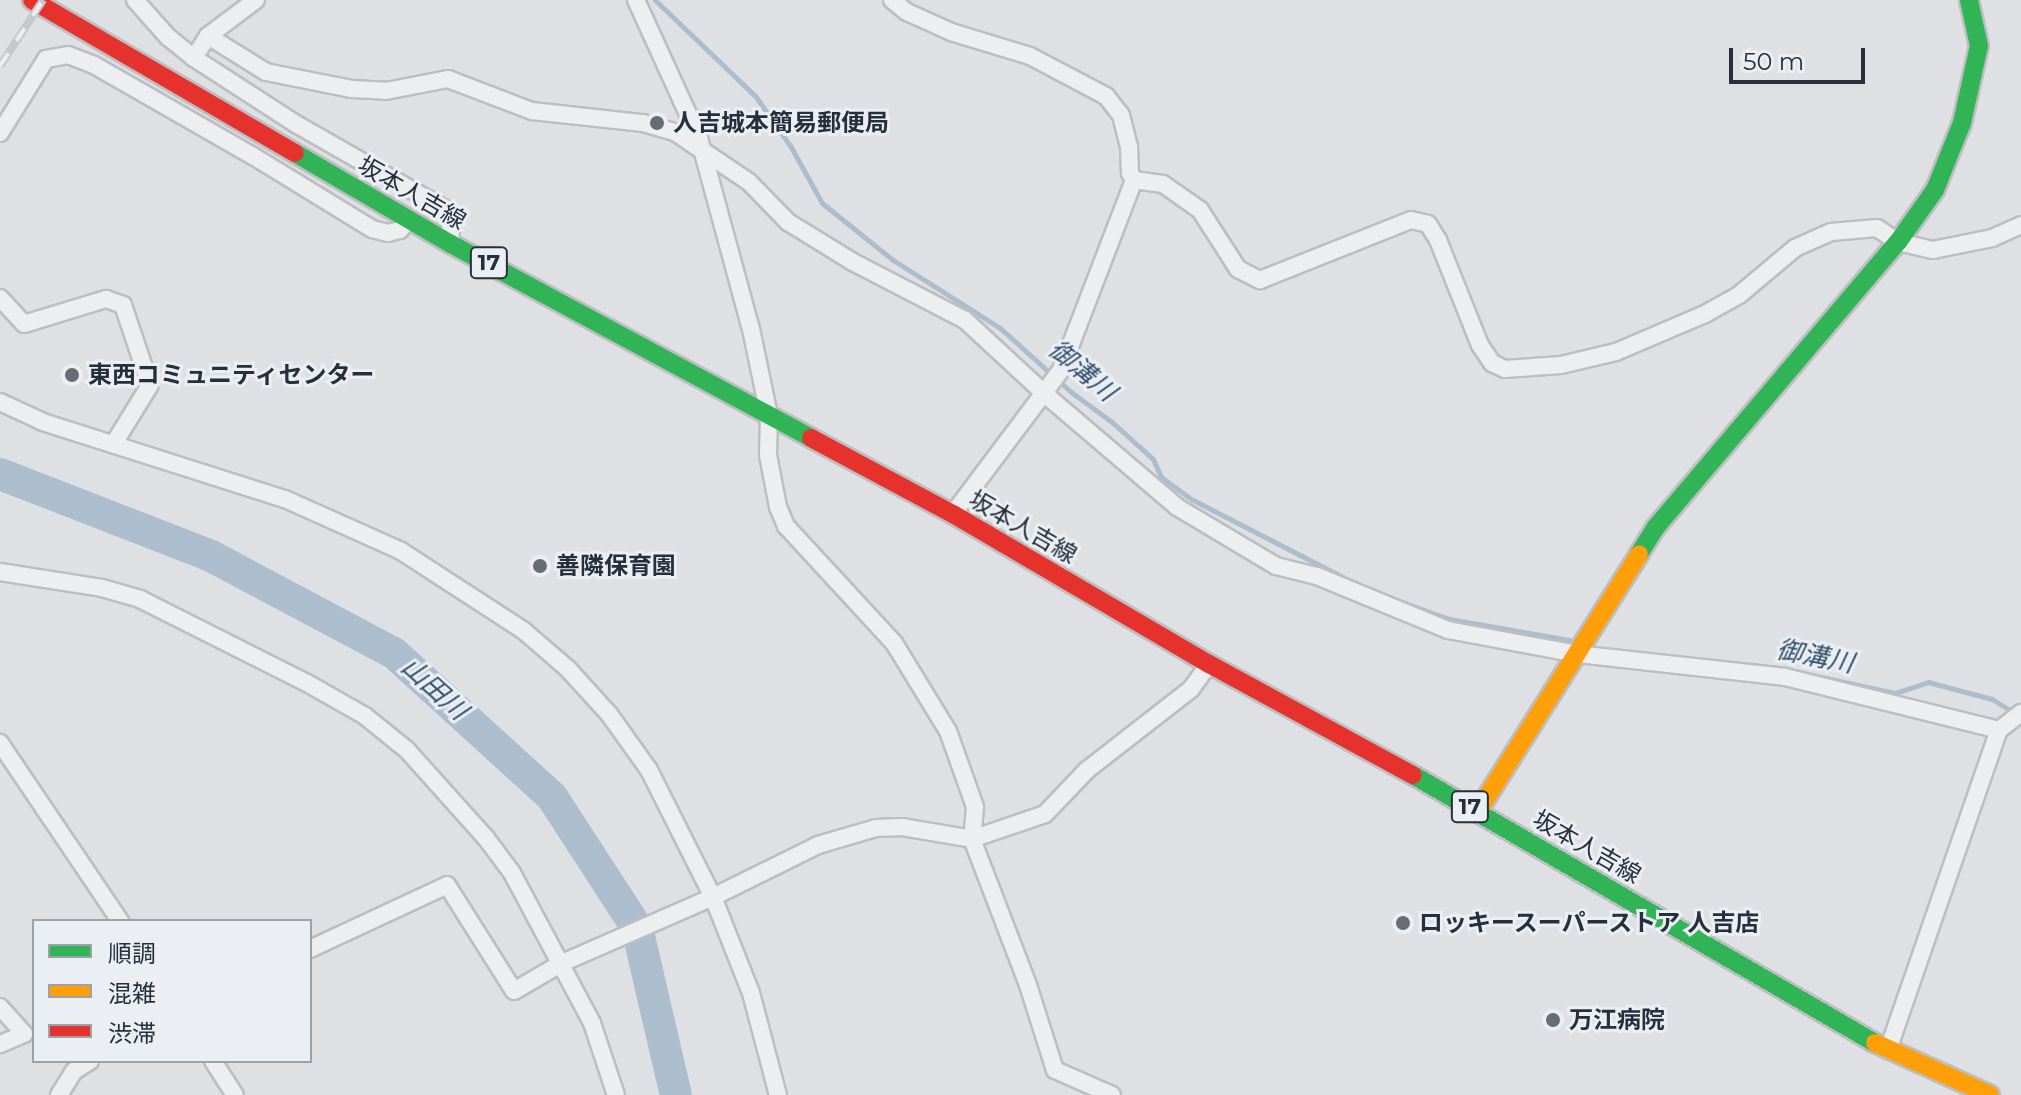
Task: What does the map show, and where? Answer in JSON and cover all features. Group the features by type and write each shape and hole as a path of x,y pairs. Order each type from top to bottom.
{"main road":[{"name":"坂本人吉線","path":"32,0 451,244 953,514 1209,664 1478,811 1888,1050 1990,1095"},
{"path":"1478,811 1656,527 1898,242 1935,190 1962,123 1979,46 1969,0"}],"street":[{"path":"135,0 168,37 194,58 296,124 450,212 451,244"},
{"path":"194,58 208,36 256,0"},
{"path":"636,0 657,51 684,101 702,151 751,329 769,415 768,455 778,507 786,526 894,643 932,703 964,769 975,807 972,839 1028,985 1055,1070 1112,1095"},
{"path":"892,0 907,12 951,32 1030,56 1106,96 1121,115 1129,146 1130,173 1134,180"},
{"path":"208,36 266,72 352,89 386,91 448,79 532,111 574,114 615,123 643,123 675,132 749,182 788,222 853,262 965,320 1046,395 1177,507 1276,566 1317,576 1448,630 1577,654 1785,677 1999,730"},
{"path":"0,133 46,59 68,55 94,65 253,156 372,229 388,233 400,230 409,219"},
{"path":"1134,180 1163,184 1200,210 1238,269 1260,280 1411,220 1428,224 1438,240 1480,345 1492,363 1505,369 1561,365 1616,352 1705,314 1739,295 1795,248 1831,232 1877,228 1898,242 1933,250 1992,238 2021,225"},
{"path":"953,514 1046,395 1061,370 1134,180"},
{"path":"0,298 24,324 106,299 123,305 150,385 113,445"},
{"path":"0,402 43,422 285,499 340,523 401,551 524,631 578,680 609,714 649,770 713,897 751,993 778,1095"},
{"path":"0,572 102,588 140,599 256,655 365,716 407,750 486,838 512,873 529,910 562,963 596,1033 616,1095"},
{"path":"312,948 447,885 514,991 562,963 713,897 818,845 876,828 902,827 972,839 1045,814 1087,770 1191,689 1209,664"},
{"path":"1888,1050 1999,730 2021,713"},
{"path":"0,743 119,919"},
{"path":"0,1007 24,1034 0,1044"},
{"path":"59,1095 74,1071 87,1063"},
{"path":"214,1063 235,1095"}],"waterway":[{"name":"御溝川","path":"655,0 756,97 791,147 822,203 893,260 1000,328 1071,392 1113,423 1153,459 1161,477 1193,500 1360,586"},
{"name":"山田川","path":"0,474 211,556 395,654 552,797 637,928 676,1095"},
{"name":"御溝川","path":"1391,598 1449,619 1569,640"},
{"name":"御溝川","path":"1657,655 1779,668"},
{"name":"御溝川","path":"1789,670 1895,693 1928,682 1992,699 2013,712"}],"railway":[{"path":"0,66 43,0"}],"traffic: fast":[{"path":"1639,554 1656,527 1898,242 1935,190 1962,123 1979,46 1969,0"},
{"path":"295,153 451,244 811,438"},
{"path":"1413,775 1875,1043"}],"traffic: slow":[{"path":"1478,811 1639,554"},
{"path":"1875,1043 1990,1095"}],"traffic: jam":[{"path":"32,0 295,153"},
{"path":"811,438 953,514 1209,664 1413,775"}],"place":[{"name":"人吉城本簡易郵便局","path":"657,123"},
{"name":"東西コミュニティセンター","path":"72,375"},
{"name":"善隣保育園","path":"540,566"},
{"name":"ロッキースーパーストア 人吉店","path":"1403,923"},
{"name":"万江病院","path":"1553,1020"}]}
